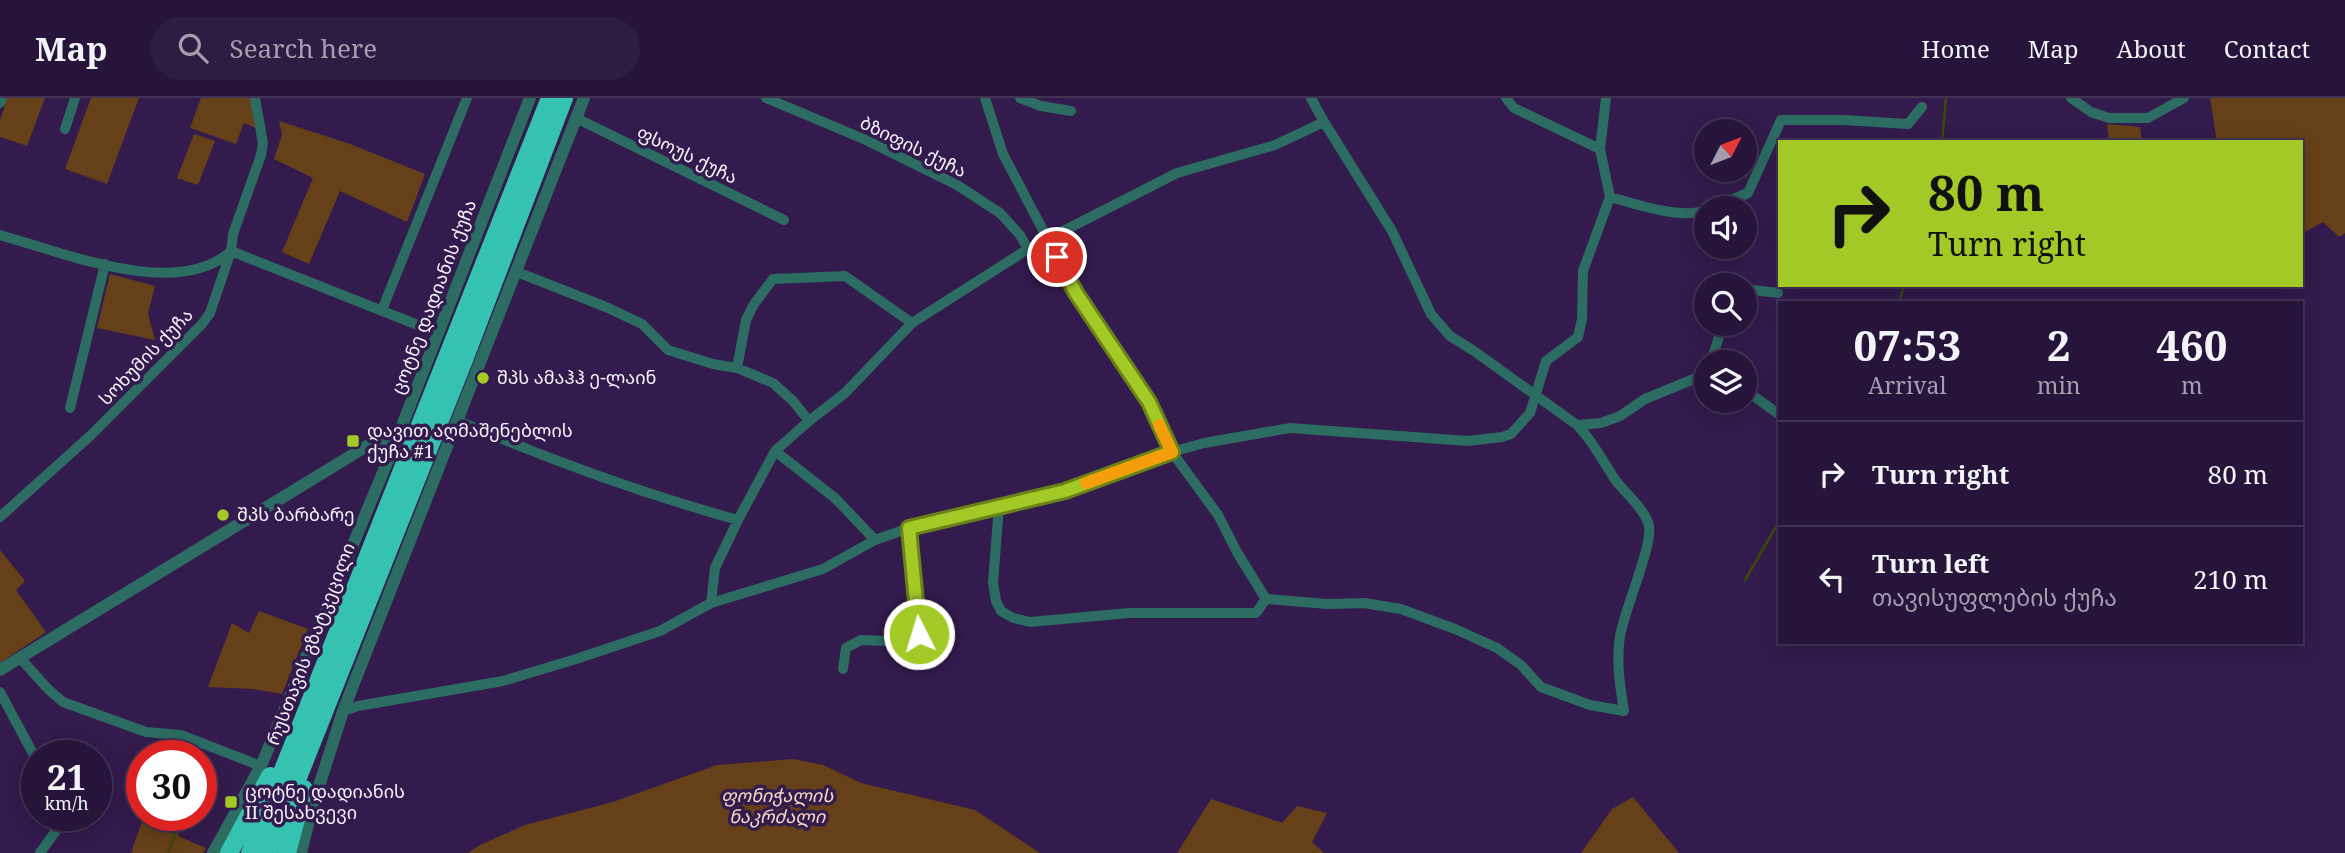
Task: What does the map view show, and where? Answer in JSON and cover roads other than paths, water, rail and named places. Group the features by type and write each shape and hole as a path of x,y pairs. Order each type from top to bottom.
{"highway":[{"name":"რუსთავის გზატკეცილი","path":"250,853 550,98"},
{"name":"რუსთავის გზატკეცილი","path":"268,853 464,360 564,98"},
{"path":"287,853 332,695"},
{"path":"229,853 290,734 308,705"}],"street":[{"path":"0,103 2,98"},
{"path":"65,128 75,98"},
{"name":"სოხუმის ქუჩა","path":"0,517 90,436 210,313 263,143 255,98"},
{"path":"382,310 467,98"},
{"name":"ცოტნე დადიანის ქუჩა","path":"213,853 261,766 396,441 530,98"},
{"path":"301,853 312,808 344,710 584,98"},
{"name":"ბზიფის ქუჩა","path":"766,98 866,140 957,185 1000,213 1028,248"},
{"path":"985,98 1003,154 1076,293 1149,402 1172,452 1218,515 1266,599"},
{"path":"1020,98 1041,106 1071,111"},
{"path":"1266,599 1328,604 1364,603 1401,609 1497,648 1521,664 1541,687 1590,705 1624,711 1618,667 1620,637 1650,537 1648,524 1589,437 1577,425 1450,336 1431,314 1392,232 1311,98"},
{"path":"1506,98 1514,108 1600,149"},
{"path":"344,710 503,681 660,631 711,603 822,569 876,540 909,528 1065,491 1172,452 1205,443 1290,428 1468,441 1502,438 1511,434 1530,413 1546,361 1578,337 1582,320 1583,271 1610,197 1600,149 1606,98"},
{"path":"2071,98 2091,113 2109,118 2148,118 2184,98"},
{"path":"1741,196 1748,193 1781,120 1908,124 1922,107"},
{"name":"ფსოუს ქუჩა","path":"576,118 784,220"},
{"path":"711,603 715,568 775,451 845,393 912,323 1028,248 1177,173 1275,145 1324,122"},
{"path":"1610,197 1694,215"},
{"path":"0,235 139,272 178,274 197,271 222,259 231,251 438,333"},
{"path":"70,408 105,264"},
{"path":"517,272 642,324 668,350 713,364 737,368 773,383 793,401 809,421"},
{"path":"737,368 746,320 774,279 845,276 912,323"},
{"path":"1757,290 1778,293"},
{"path":"1577,425 1601,423 1620,416 1645,399 1694,379"},
{"path":"1757,399 1778,414"},
{"path":"459,421 686,506 738,520"},
{"path":"0,670 375,441 396,441"},
{"path":"775,451 835,498 876,540"},
{"path":"999,506 993,583 996,601 1002,611 1013,618 1030,622 1129,613 1256,612 1266,599"},
{"path":"843,669 846,648 861,640 913,642 919,634 909,528"},
{"path":"20,658 48,690 63,702 146,732 181,735 261,766"},
{"path":"0,692 26,740"},
{"path":"40,853 56,831"}],"waterway":[{"path":"1942,140 1946,98"},
{"path":"1900,301 1903,287"},
{"path":"1745,580 1778,523"},
{"path":"168,853 177,831"}],"place":[{"name":"შპს ამაჰჰ ე-ლაინ","path":"483,378"},
{"name":"დავით აღმაშენებლის ქუჩა #1","path":"353,441"},
{"name":"შპს ბარბარე","path":"223,515"},
{"name":"ცოტნე დადიანის II შესახვევი","path":"231,802"}],"park label":[{"name":"ფონიჭალის ნაკრძალი","path":"777,806"}]}
